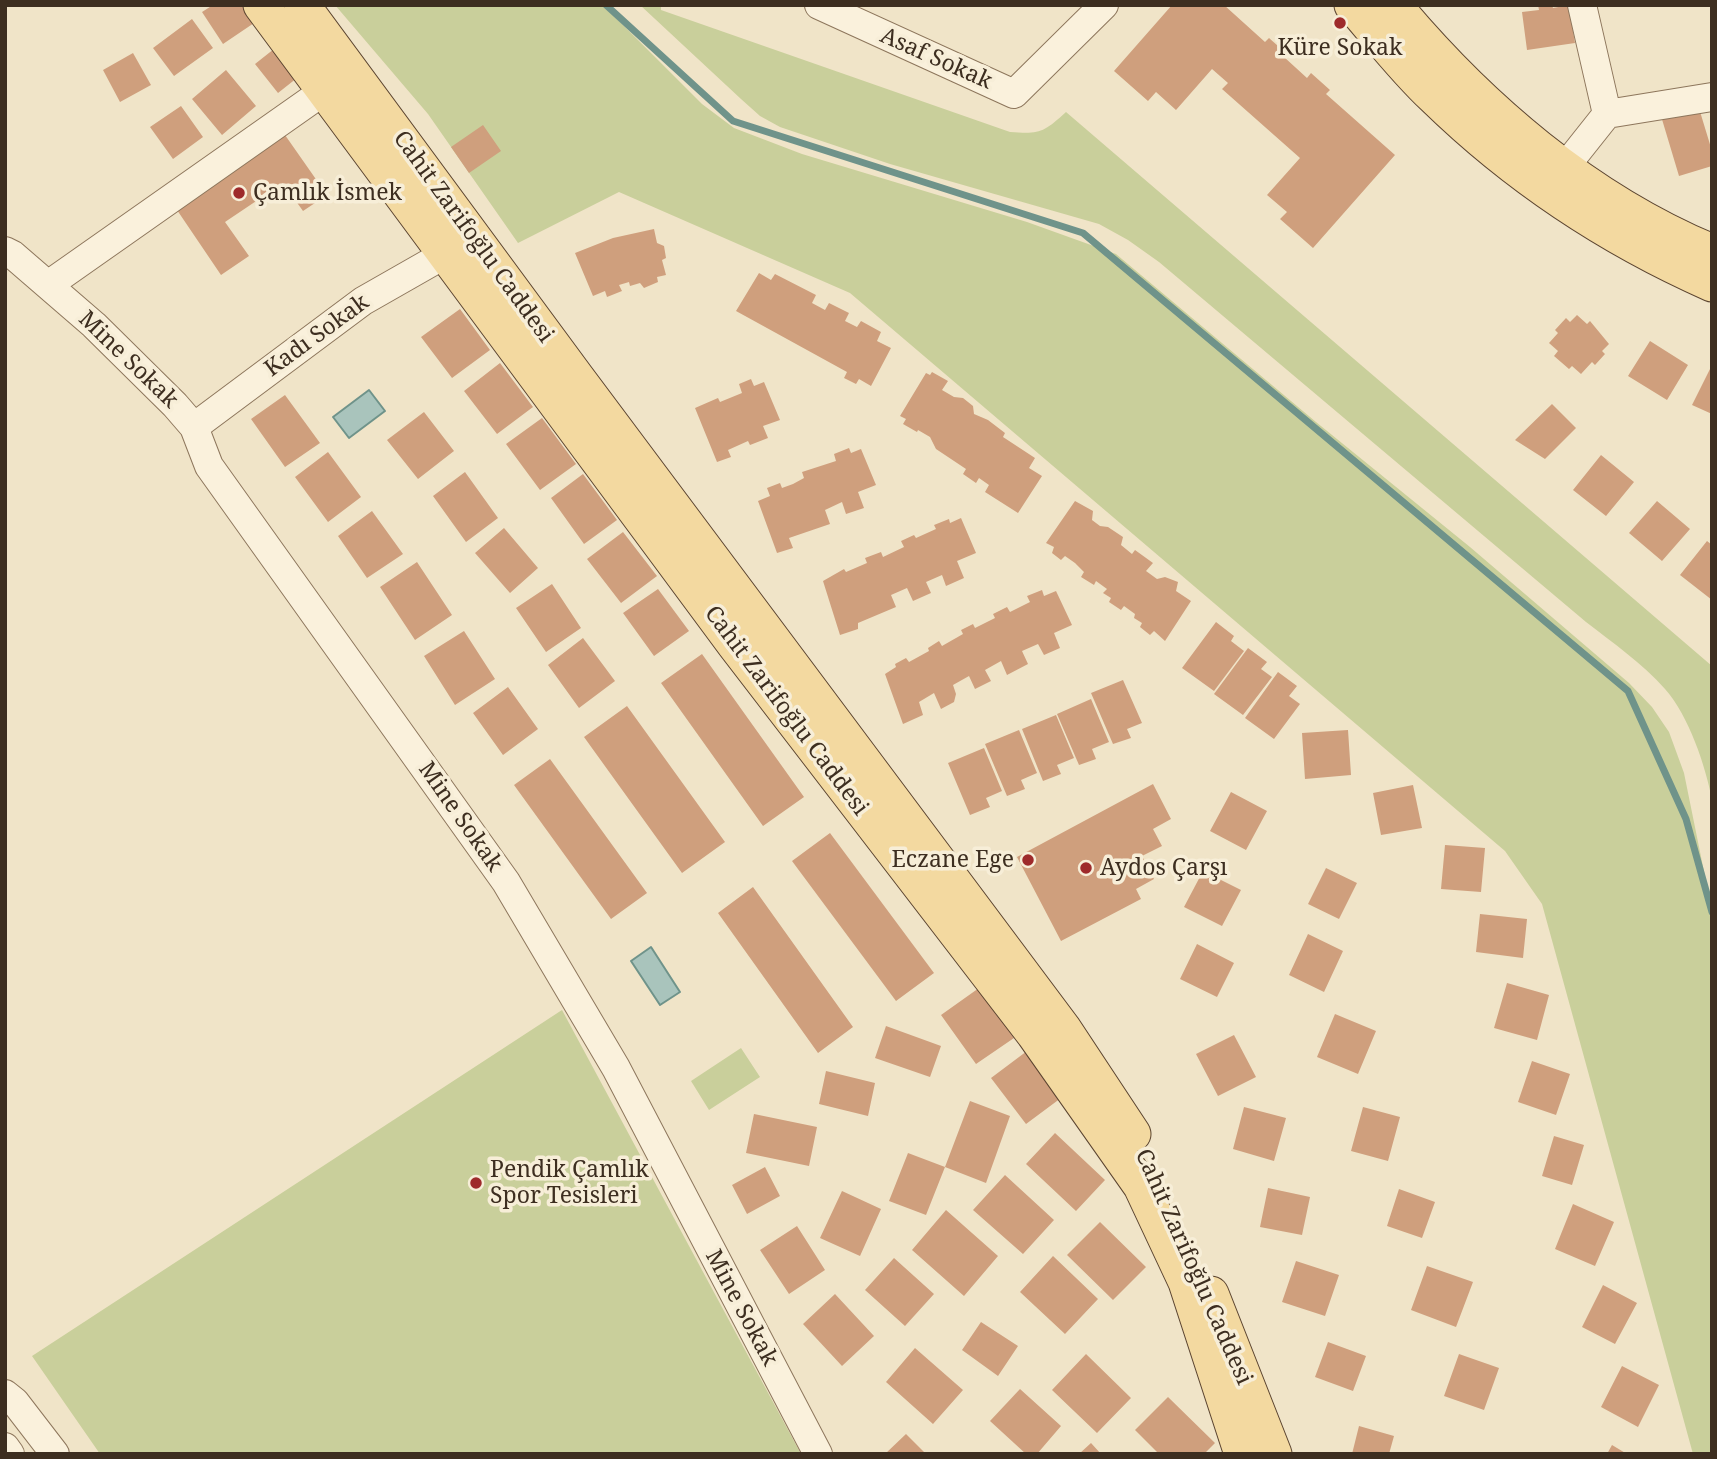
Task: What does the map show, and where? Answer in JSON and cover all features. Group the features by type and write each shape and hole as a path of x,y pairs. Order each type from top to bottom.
{"main road":[{"name":"Cahit Zarifoğlu Caddesi","path":"261,5 338,81 460,246 735,645 1034,1034 1141,1186 1186,1282 1242,1454"},
{"name":"Cahit Zarifoğlu Caddesi","path":"302,5 338,81"},
{"path":"1352,5 1432,96 1476,136 1555,179 1712,252"},
{"path":"1394,5 1461,80 1515,128 1555,179 1613,234 1712,284"},
{"name":"Cahit Zarifoğlu Caddesi","path":"460,246 794,666 1077,1050 1149,1160 1222,1317 1273,1454"}],"street":[{"name":"Asaf Sokak","path":"819,5 1014,94 1104,5"},
{"path":"1582,5 1607,114"},
{"path":"48,285 338,81"},
{"path":"1555,179 1607,114 1712,97"},
{"name":"Kadı Sokak","path":"194,427 363,301 460,246"},
{"name":"Mine Sokak","path":"5,251 94,325 194,427 209,466 506,882 616,1068 818,1454"},
{"path":"5,1394 15,1402 55,1454"},
{"path":"5,1447 10,1454"}],"green space":[{"path":"335,5 603,5 702,104 734,128 802,154 1027,222 1116,254 1470,547 1629,683 1652,707 1669,732 1684,773 1712,911 1712,1454 1693,1454 1542,904 1505,851 850,293 619,192 518,243 428,114"},
{"path":"640,5 661,5 661,10 1010,132 1041,131 1066,112 1712,666 1712,799 1689,727 1674,700 1656,680 1159,262 1099,224 890,164 780,127 760,116"},
{"name":"Pendik Çamlık Spor Tesisleri","path":"562,1010 801,1454 100,1454 32,1356"},
{"path":"741,1048 760,1077 709,1110 691,1081"}],"water":[{"path":"369,390 385,411 349,438 333,417"},
{"path":"651,947 680,992 660,1005 631,961"}],"building":[{"path":"213,5 247,5 257,21 223,44 202,12"},
{"path":"1172,5 1224,5 1265,42 1269,38 1287,54 1284,57 1307,78 1311,73 1330,90 1326,94 1395,155 1313,248 1280,219 1287,212 1267,195 1300,158 1222,89 1228,83 1212,69 1176,110 1156,92 1148,101 1114,71"},
{"path":"1538,5 1552,5 1553,8 1569,5 1575,43 1527,50 1522,12 1539,10"},
{"path":"192,19 213,48 174,76 153,48"},
{"path":"279,45 302,74 278,93 255,64"},
{"path":"133,53 151,85 120,102 103,70"},
{"path":"226,70 256,106 222,135 192,99"},
{"path":"1698,105 1712,151 1712,166 1679,176 1661,116"},
{"path":"181,106 203,137 173,159 150,127"},
{"path":"483,125 501,151 469,173 451,147"},
{"path":"285,135 327,195 303,211 283,183 225,222 249,256 221,275 177,210"},
{"path":"654,229 657,243 664,246 666,258 662,260 666,275 657,277 658,282 644,288 640,283 630,286 629,282 619,285 622,291 607,297 605,291 593,296 575,253 613,238"},
{"path":"759,273 771,280 775,274 816,295 812,303 825,310 829,303 849,313 845,321 857,327 861,321 881,332 877,341 891,348 871,386 859,379 856,384 844,378 847,372 736,311"},
{"path":"460,309 490,350 452,378 421,337"},
{"path":"1577,315 1587,324 1590,321 1609,344 1602,351 1605,354 1595,365 1592,362 1581,374 1572,366 1569,369 1554,356 1558,351 1549,343 1558,333 1555,330 1566,318 1570,322"},
{"path":"1650,341 1688,365 1667,400 1628,376"},
{"path":"500,363 533,407 497,434 464,391"},
{"path":"1712,365 1712,414 1692,405"},
{"path":"932,372 948,381 942,390 954,397 963,398 973,406 974,414 988,420 1005,433 1003,437 1035,458 1029,468 1042,476 1018,513 985,492 989,485 979,478 976,483 963,474 966,469 936,449 930,437 903,424 906,419 900,416 926,373 930,375"},
{"path":"751,379 754,386 764,382 780,420 763,426 768,438 750,445 748,441 728,450 731,457 717,462 695,408 718,398 720,402 742,393 739,384"},
{"path":"285,395 320,443 285,467 251,419"},
{"path":"1552,404 1576,428 1545,459 1515,440"},
{"path":"424,412 454,451 418,479 387,440"},
{"path":"542,418 576,464 540,490 506,444"},
{"path":"849,448 851,453 861,449 876,485 858,492 864,508 846,514 842,502 825,510 830,524 789,538 793,548 777,553 758,501 770,496 767,488 780,483 782,488 793,484 804,478 802,472 836,461 834,454"},
{"path":"328,452 361,497 328,522 295,477"},
{"path":"1601,455 1634,482 1606,516 1573,490"},
{"path":"465,472 498,518 466,542 433,496"},
{"path":"583,474 617,520 584,544 551,498"},
{"path":"1075,501 1093,511 1092,520 1100,526 1108,527 1123,537 1121,545 1132,554 1135,550 1153,563 1146,571 1157,579 1165,577 1178,582 1176,591 1191,601 1165,641 1154,631 1150,635 1140,627 1142,623 1124,606 1121,610 1109,602 1111,598 1103,593 1107,589 1096,581 1094,585 1081,577 1084,572 1075,563 1065,556 1061,560 1052,553 1054,547 1046,543"},
{"path":"1657,501 1690,529 1662,561 1629,533"},
{"path":"372,511 403,554 367,578 338,536"},
{"path":"961,518 976,553 957,561 964,578 946,586 942,575 926,582 931,593 913,601 907,588 891,595 896,607 858,623 858,629 840,635 823,581 844,569 846,572 867,563 865,558 881,552 883,557 904,547 901,541 936,529 934,525"},
{"path":"504,528 538,568 510,593 475,553"},
{"path":"623,532 657,576 621,603 587,559"},
{"path":"1707,541 1712,545 1712,600 1680,575"},
{"path":"417,562 452,615 415,640 380,587"},
{"path":"552,584 581,628 546,652 516,608"},
{"path":"658,589 689,631 654,656 623,613"},
{"path":"1042,590 1044,596 1056,591 1072,625 1054,633 1060,648 1044,655 1038,644 1022,651 1028,664 1007,675 1001,661 985,670 991,681 975,689 969,676 953,685 956,694 954,702 941,709 934,693 919,702 923,715 903,724 885,674 896,667 895,664 906,658 909,662 929,651 928,648 939,641 942,646 963,634 961,630 973,624 975,628 995,618 993,614 1007,607 1010,612 1030,602 1027,596"},
{"path":"1216,622 1234,636 1231,641 1244,651 1214,691 1182,668"},
{"path":"464,631 495,679 455,705 424,656"},
{"path":"583,638 615,681 579,708 548,665"},
{"path":"1248,648 1267,662 1261,669 1272,677 1243,715 1214,694"},
{"path":"702,654 804,797 763,826 661,683"},
{"path":"1278,672 1297,686 1289,696 1300,704 1274,739 1245,718"},
{"path":"1123,680 1142,723 1127,729 1131,738 1113,744 1091,693"},
{"path":"508,687 538,729 503,755 473,713"},
{"path":"1091,699 1109,742 1092,749 1096,759 1079,765 1057,714"},
{"path":"627,706 725,842 682,873 584,737"},
{"path":"1056,715 1074,758 1057,765 1061,774 1043,781 1022,729"},
{"path":"1019,730 1037,773 1021,780 1025,789 1007,796 985,744"},
{"path":"1348,730 1351,775 1305,779 1302,733"},
{"path":"984,748 1002,791 986,798 990,807 970,815 948,763"},
{"path":"550,759 647,893 611,919 514,785"},
{"name":"Aydos Çarşı","path":"1153,784 1171,819 1153,829 1162,846 1142,856 1154,879 1136,889 1141,899 1061,941 1017,857"},
{"path":"1413,785 1422,828 1381,835 1373,793"},
{"path":"1231,792 1267,811 1246,850 1210,831"},
{"path":"830,833 934,973 896,1001 792,861"},
{"path":"1445,845 1485,848 1481,892 1441,889"},
{"path":"1326,868 1357,883 1339,919 1308,904"},
{"path":"1203,871 1241,890 1222,926 1184,907"},
{"path":"753,887 853,1027 818,1053 718,913"},
{"path":"1480,914 1527,919 1523,958 1476,952"},
{"path":"1308,934 1343,951 1324,992 1289,975"},
{"path":"1197,944 1234,963 1217,997 1180,979"},
{"path":"1507,983 1549,995 1537,1040 1494,1028"},
{"path":"979,988 1014,1038 976,1064 941,1015"},
{"path":"1335,1014 1376,1031 1358,1074 1317,1057"},
{"path":"886,1026 941,1046 930,1077 875,1058"},
{"path":"1234,1035 1256,1077 1218,1096 1196,1054"},
{"path":"1027,1051 1061,1098 1026,1124 991,1078"},
{"path":"1532,1061 1570,1074 1556,1115 1518,1102"},
{"path":"826,1071 875,1083 868,1116 819,1104"},
{"path":"970,1101 1010,1116 986,1183 945,1167"},
{"path":"1244,1107 1286,1118 1274,1161 1233,1149"},
{"path":"1363,1107 1400,1117 1388,1161 1351,1151"},
{"path":"754,1114 817,1127 809,1166 746,1153"},
{"path":"1055,1133 1105,1180 1076,1211 1026,1164"},
{"path":"1554,1136 1584,1145 1572,1185 1542,1176"},
{"path":"908,1153 945,1167 926,1215 889,1201"},
{"path":"765,1167 780,1196 747,1214 732,1185"},
{"path":"1005,1175 1054,1220 1023,1254 973,1210"},
{"path":"1268,1188 1310,1197 1302,1235 1260,1227"},
{"path":"1399,1189 1435,1202 1422,1238 1387,1226"},
{"path":"842,1191 881,1209 860,1256 820,1238"},
{"path":"1573,1204 1614,1222 1595,1266 1555,1249"},
{"path":"946,1210 998,1256 964,1296 912,1250"},
{"path":"1100,1222 1146,1267 1113,1300 1067,1255"},
{"path":"797,1226 825,1270 789,1294 760,1250"},
{"path":"1053,1256 1098,1299 1065,1334 1020,1292"},
{"path":"894,1258 934,1294 905,1326 865,1290"},
{"path":"1296,1261 1339,1275 1325,1316 1282,1302"},
{"path":"1427,1266 1473,1282 1456,1327 1411,1310"},
{"path":"1603,1285 1637,1303 1615,1344 1582,1327"},
{"path":"835,1294 874,1336 842,1366 803,1324"},
{"path":"981,1322 1018,1346 998,1376 962,1350"},
{"path":"1328,1342 1366,1356 1353,1391 1315,1377"},
{"path":"915,1348 963,1390 933,1424 886,1382"},
{"path":"1086,1354 1131,1398 1097,1433 1052,1390"},
{"path":"1459,1354 1499,1368 1484,1410 1444,1396"},
{"path":"1622,1366 1659,1385 1638,1427 1601,1407"},
{"path":"1020,1389 1061,1426 1037,1454 1026,1454 990,1421"},
{"path":"1168,1397 1215,1443 1204,1454 1159,1454 1135,1430"},
{"path":"1359,1426 1394,1436 1389,1454 1352,1454"},
{"path":"906,1434 926,1454 885,1454"},
{"path":"1091,1443 1101,1454 1079,1454"},
{"path":"1612,1445 1627,1454 1607,1454"}],"waterway":[{"path":"606,5 733,121 1083,233 1628,691 1686,819 1712,912"}],"place":[{"name":"Küre Sokak","path":"1340,23"},
{"name":"Çamlık İsmek","path":"239,193"},
{"name":"Eczane Ege","path":"1028,860"},
{"name":"Aydos Çarşı","path":"1086,868"},
{"name":"Pendik Çamlık Spor Tesisleri","path":"476,1183"}]}
